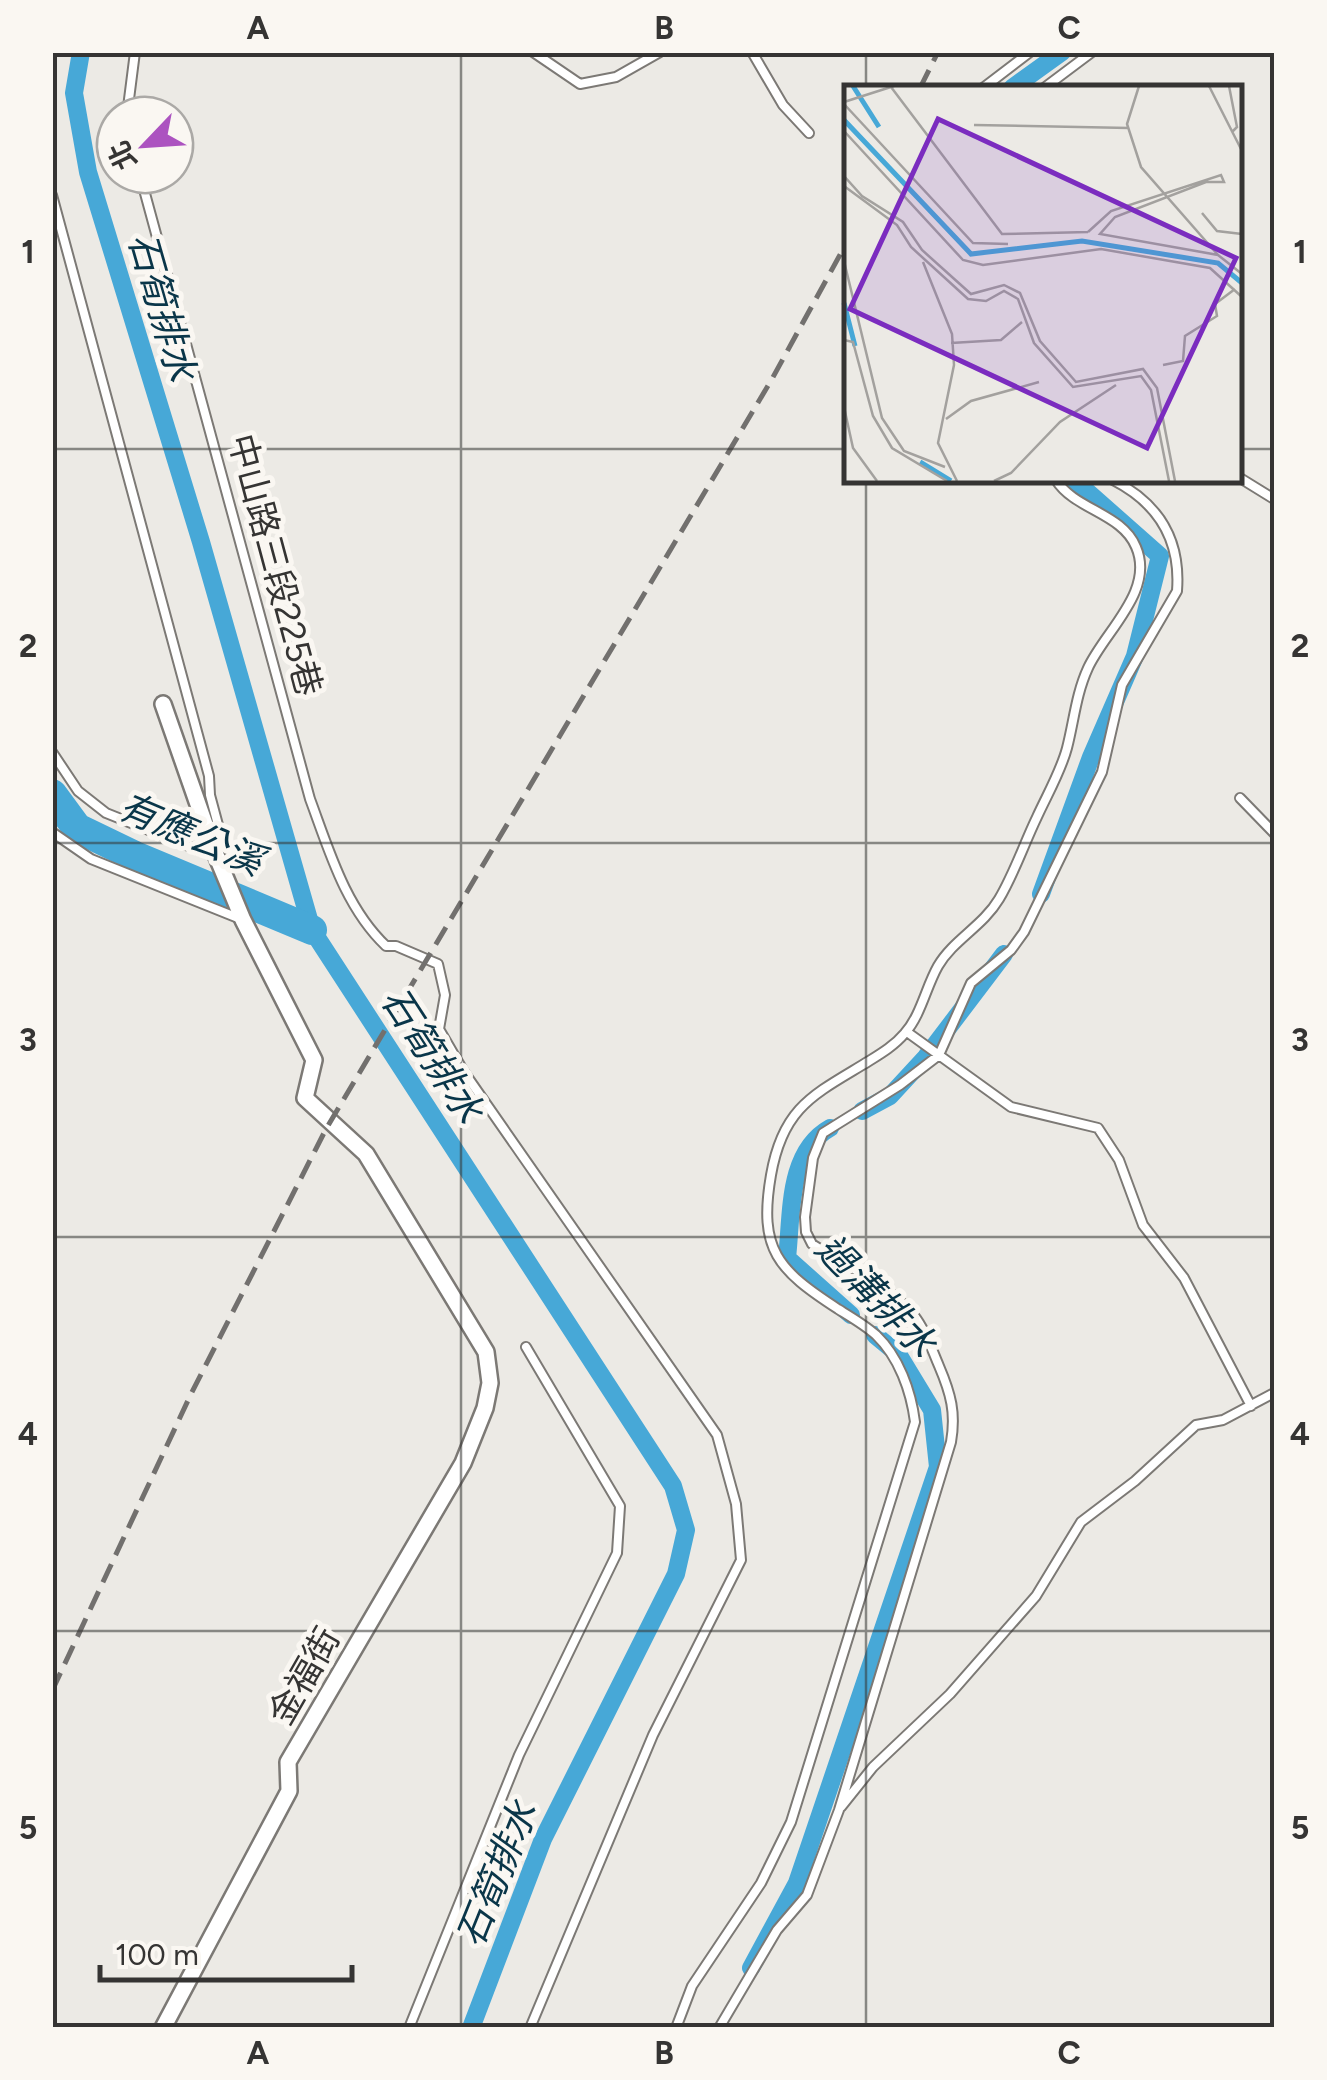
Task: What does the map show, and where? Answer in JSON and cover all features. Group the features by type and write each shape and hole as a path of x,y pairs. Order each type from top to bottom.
{"street":[{"path":"163,704 243,920"},
{"name":"金福街","path":"163,2028 289,1791 288,1762 463,1464 485,1408 490,1383 486,1352 366,1154 305,1098 314,1060 243,920"}],"lane":[{"path":"130,95 136,52"},
{"path":"534,52 580,84 616,77 660,52"},
{"path":"752,52 782,105 810,133"},
{"path":"987,85 1030,52"},
{"path":"1048,85 1092,52"},
{"path":"52,195 209,776 224,847 201,851 106,813 78,791 52,752"},
{"name":"中山路三段225巷","path":"145,195 310,799 337,872 362,919 386,946 396,946 438,964 445,995 439,1030 464,1072 717,1435 736,1504 741,1560 653,1735 530,2028"},
{"path":"1242,479 1274,499"},
{"path":"676,2028 692,1986 761,1883 791,1822 916,1422 912,1398 887,1348 873,1332 789,1274 778,1260 770,1239 767,1213 776,1148 785,1125 801,1104 907,1032 938,966 948,952 976,930 1002,893 1066,751 1079,690 1090,664 1139,585 1139,558 1130,537 1118,524 1069,495 1058,482"},
{"path":"719,2028 777,1930 807,1895 839,1810 950,1442 955,1413 951,1394 915,1317 896,1297 812,1244 805,1217 813,1158 824,1133 900,1086 939,1055 971,983 1010,950 1024,932 1102,772 1122,685 1178,591 1177,558 1166,528 1148,502 1116,482"},
{"path":"1240,798 1274,833"},
{"path":"52,832 92,859 243,920"},
{"path":"907,1032 1011,1107 1098,1128 1119,1160 1144,1225 1184,1278 1251,1406"},
{"path":"409,2028 519,1755 617,1552 620,1506 526,1347"},
{"path":"839,1810 873,1767 950,1694 1036,1596 1082,1522 1135,1481 1196,1425 1223,1420 1274,1392"}],"waterway":[{"name":"石筍排水","path":"81,52 74,93 88,172 201,542 312,930 673,1486 686,1530 676,1574 543,1839 471,2028"},
{"name":"過溝排水","path":"1016,85 1062,52"},
{"name":"過溝排水","path":"1041,894 1091,757 1135,656 1160,556 1076,482"},
{"name":"有應公溪","path":"52,794 77,828 312,930"},
{"name":"過溝排水","path":"862,1111 890,1096 926,1057 1004,954"},
{"name":"過溝排水","path":"830,1128 816,1139 799,1168 791,1204 787,1258 851,1315"},
{"name":"過溝排水","path":"751,1968 797,1883 938,1467 932,1410 898,1354 875,1335"}],"railway":[{"path":"922,85 938,52"},
{"path":"52,1691 191,1394 326,1129 772,379 844,247"}]}
